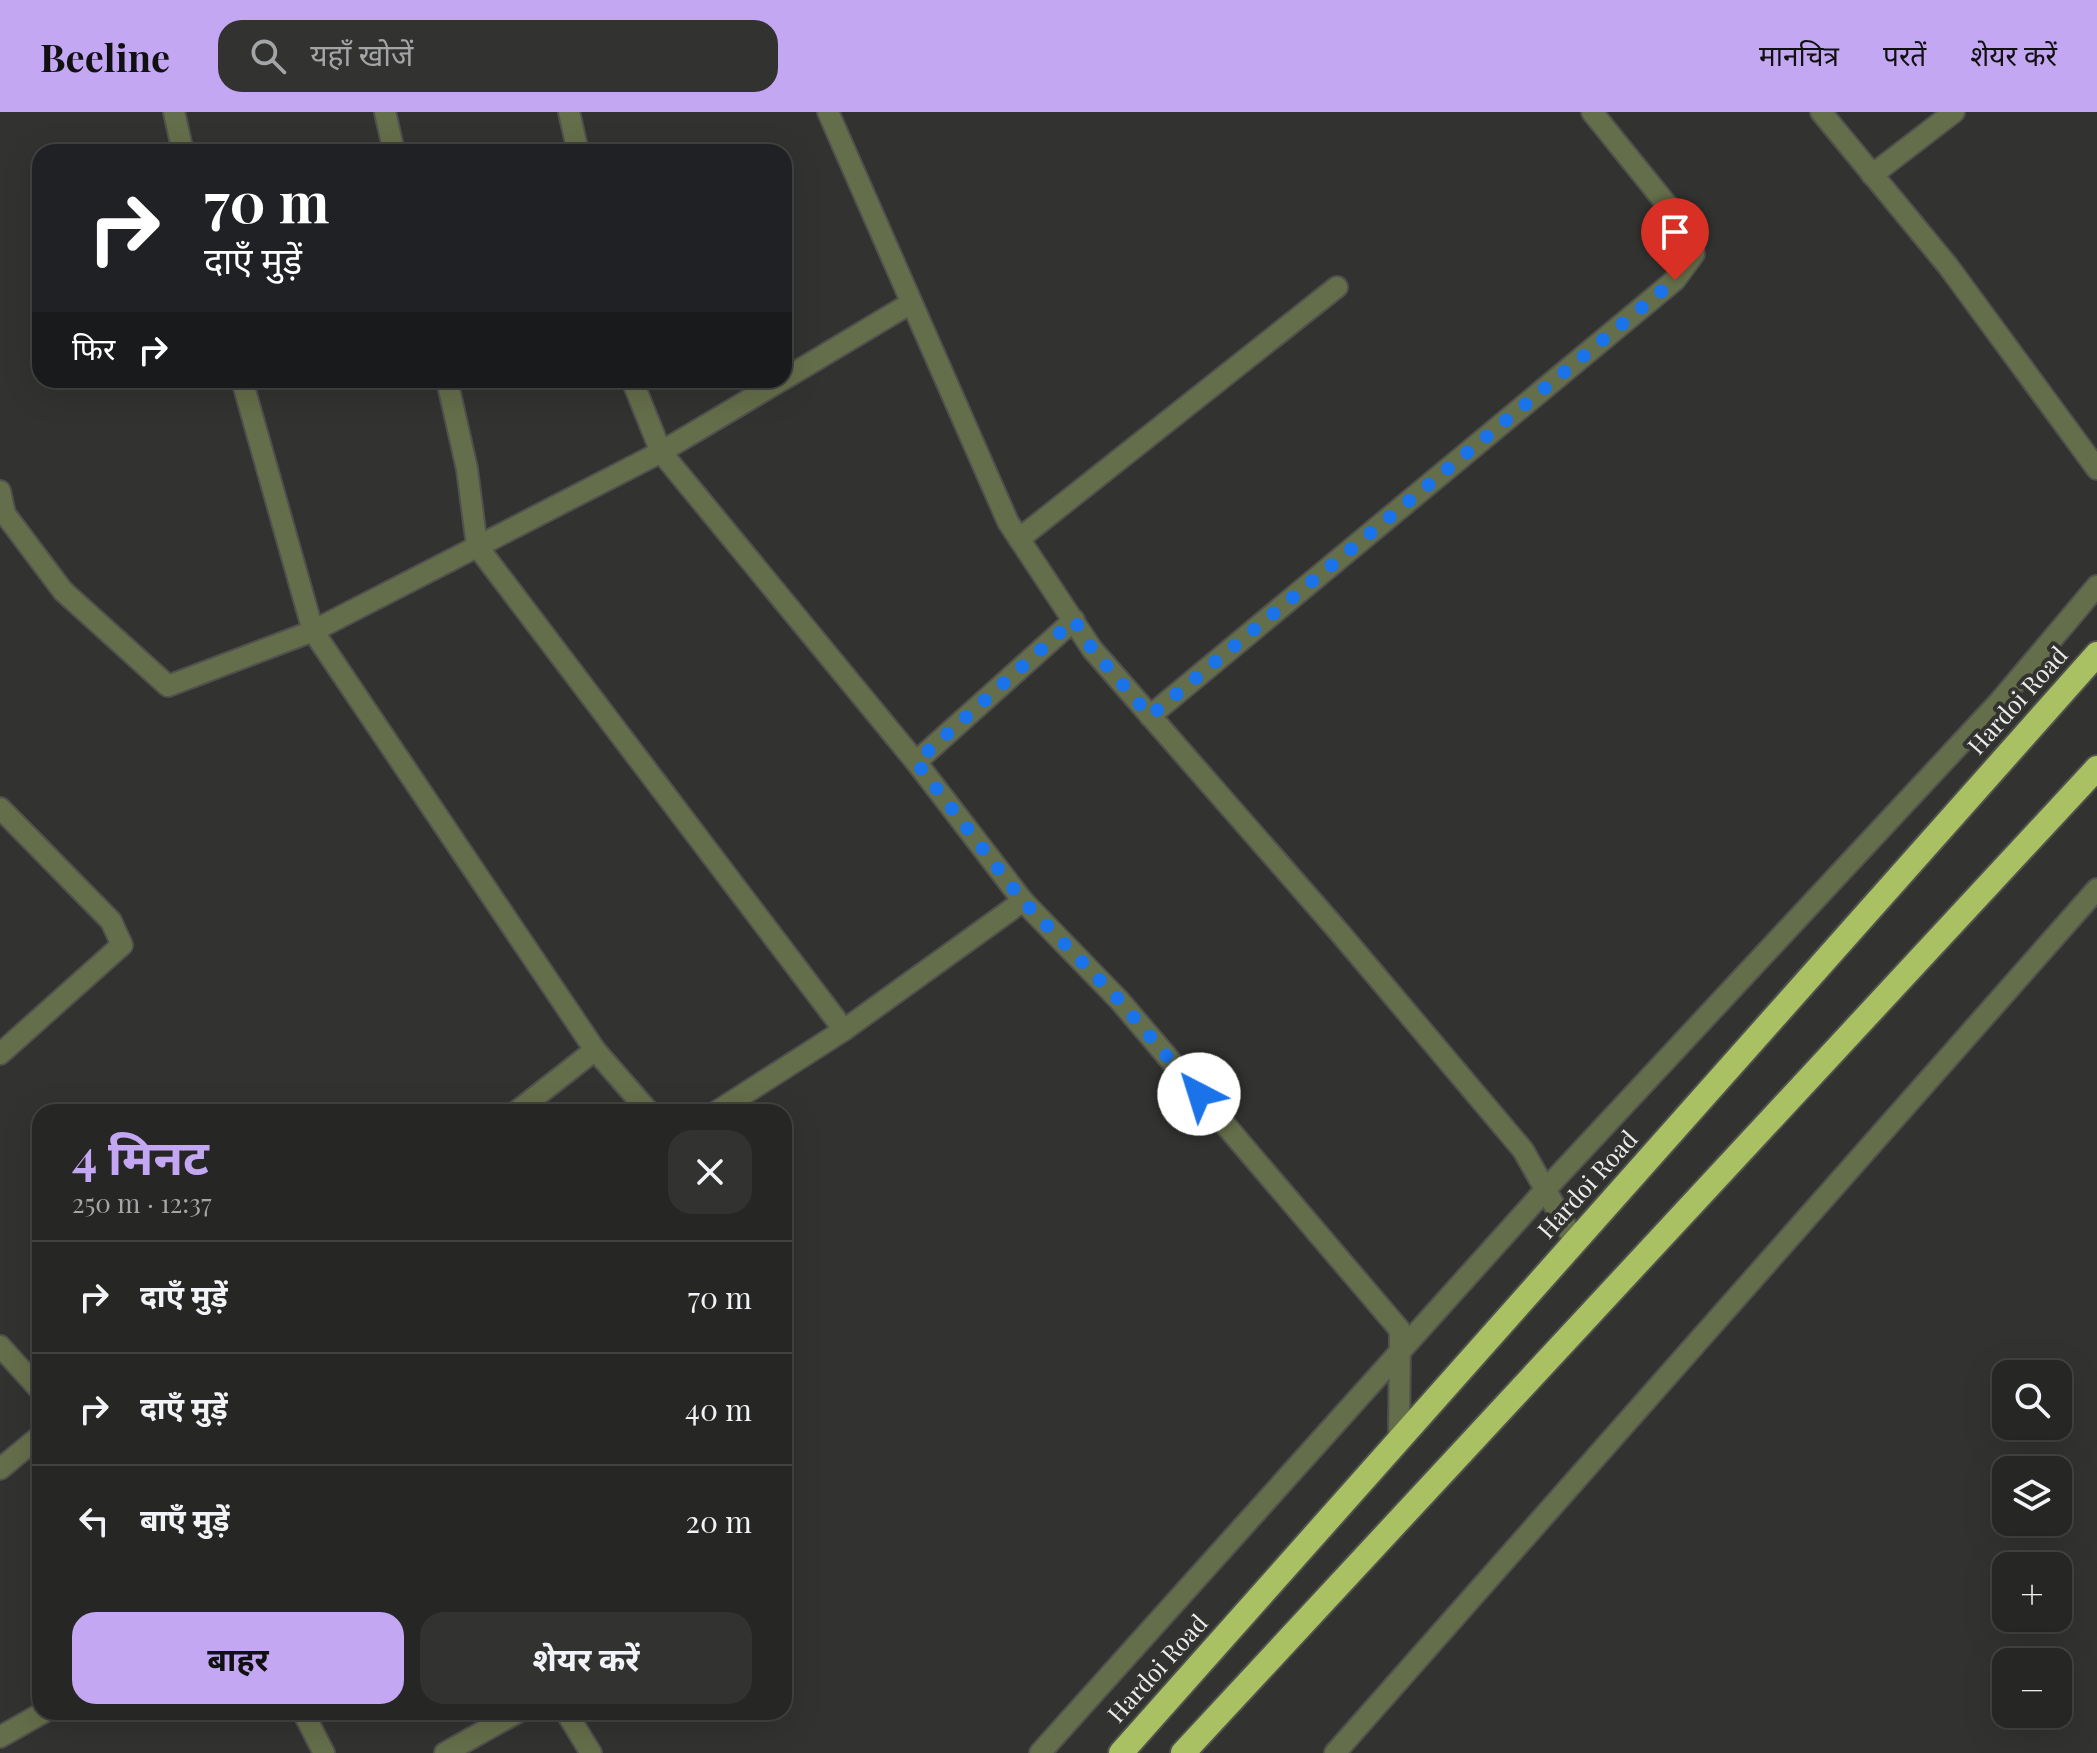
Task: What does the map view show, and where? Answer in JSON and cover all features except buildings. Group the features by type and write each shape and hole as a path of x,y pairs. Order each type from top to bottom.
{"highway":[{"name":"Hardoi Road","path":"1121,1753 2097,654"},
{"path":"1183,1753 2097,768"}],"street":[{"path":"174,112 181,144"},
{"path":"385,112 392,144"},
{"path":"569,112 576,144"},
{"path":"828,112 1008,522 1019,539 1092,649 1340,933 1523,1150 1575,1242"},
{"path":"1150,716 1675,280 1694,254 1689,232 1592,112"},
{"path":"1821,112 1948,266 2097,469"},
{"path":"1872,175 1954,112"},
{"path":"1019,539 1337,287"},
{"path":"792,374 911,303"},
{"path":"244,388 313,631 595,1050 642,1104"},
{"path":"449,388 467,469 477,546 844,1030"},
{"path":"635,388 661,452 916,762 1023,901 1119,1000 1400,1330 1399,1440"},
{"path":"0,491 5,514 63,591 168,686 313,631 661,452 768,388"},
{"path":"1040,1753 1545,1190 2000,701 2097,586"},
{"path":"916,762 1074,620"},
{"path":"0,808 111,921 122,945 0,1054"},
{"path":"1335,1753 2097,889"},
{"path":"728,1104 844,1030 1023,901"},
{"path":"526,1104 595,1050"},
{"path":"0,1346 32,1381"},
{"path":"0,1469 32,1443"},
{"path":"0,1737 32,1719"},
{"path":"307,1720 324,1753"},
{"path":"445,1753 504,1720"},
{"path":"571,1720 591,1753"}],"route":[{"path":"1199,1094 1119,1000 1023,901 916,762 1074,620 1092,649 1150,716 1675,280"}]}
